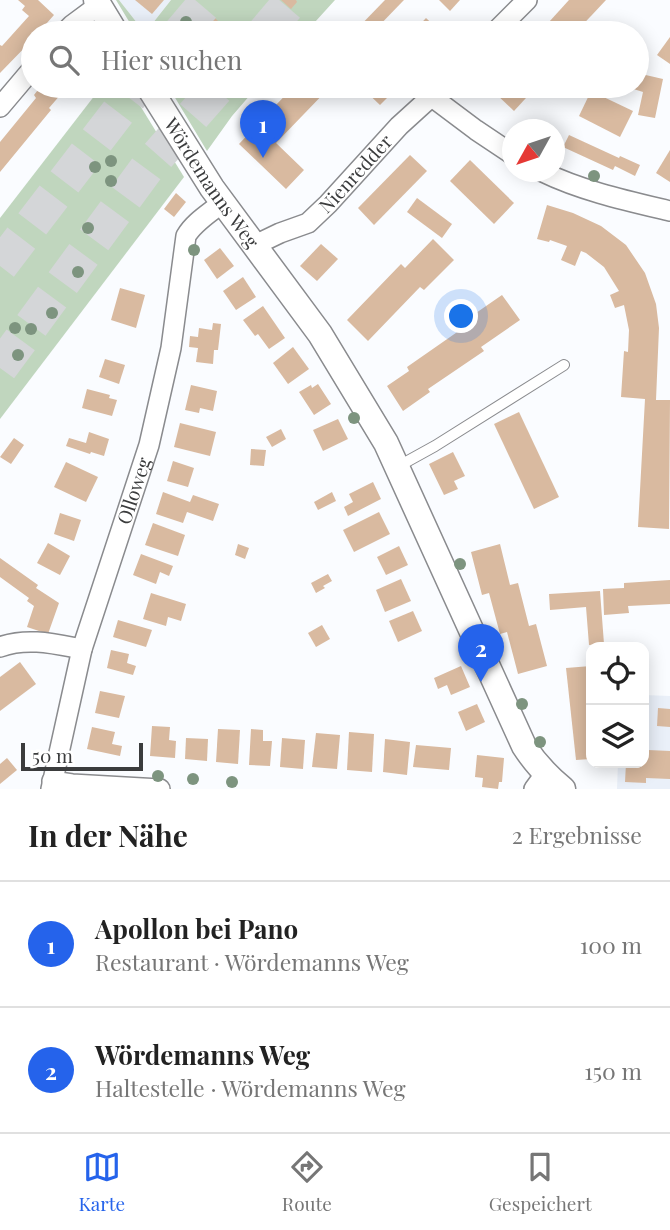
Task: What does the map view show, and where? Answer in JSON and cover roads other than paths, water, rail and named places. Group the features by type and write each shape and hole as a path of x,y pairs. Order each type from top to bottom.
{"street":[{"path":"506,21 527,0"},
{"path":"76,21 97,2 109,21"},
{"path":"0,107 21,82"},
{"name":"Wördemanns Weg","path":"155,98 198,167 320,334 386,443 519,735 547,784"},
{"name":"Nienredder","path":"255,245 308,223 399,126 430,98"},
{"path":"443,98 467,123 502,147"},
{"path":"565,181 670,211"},
{"name":"Olloweg","path":"52,785 82,649 149,445 171,348 186,236 190,229 223,202"},
{"path":"0,647 26,641 82,649"},
{"path":"52,785 160,789"}],"lane":[{"path":"397,468 564,365"}],"tunnel":[{"path":"190,21 208,0"},
{"path":"274,21 292,0"},
{"path":"0,266 129,98"},
{"path":"0,368 147,168 208,98"}],"place":[{"name":"Apollon bei Pano","path":"263,158"},
{"name":"Wördemanns Weg","path":"481,682"}]}
